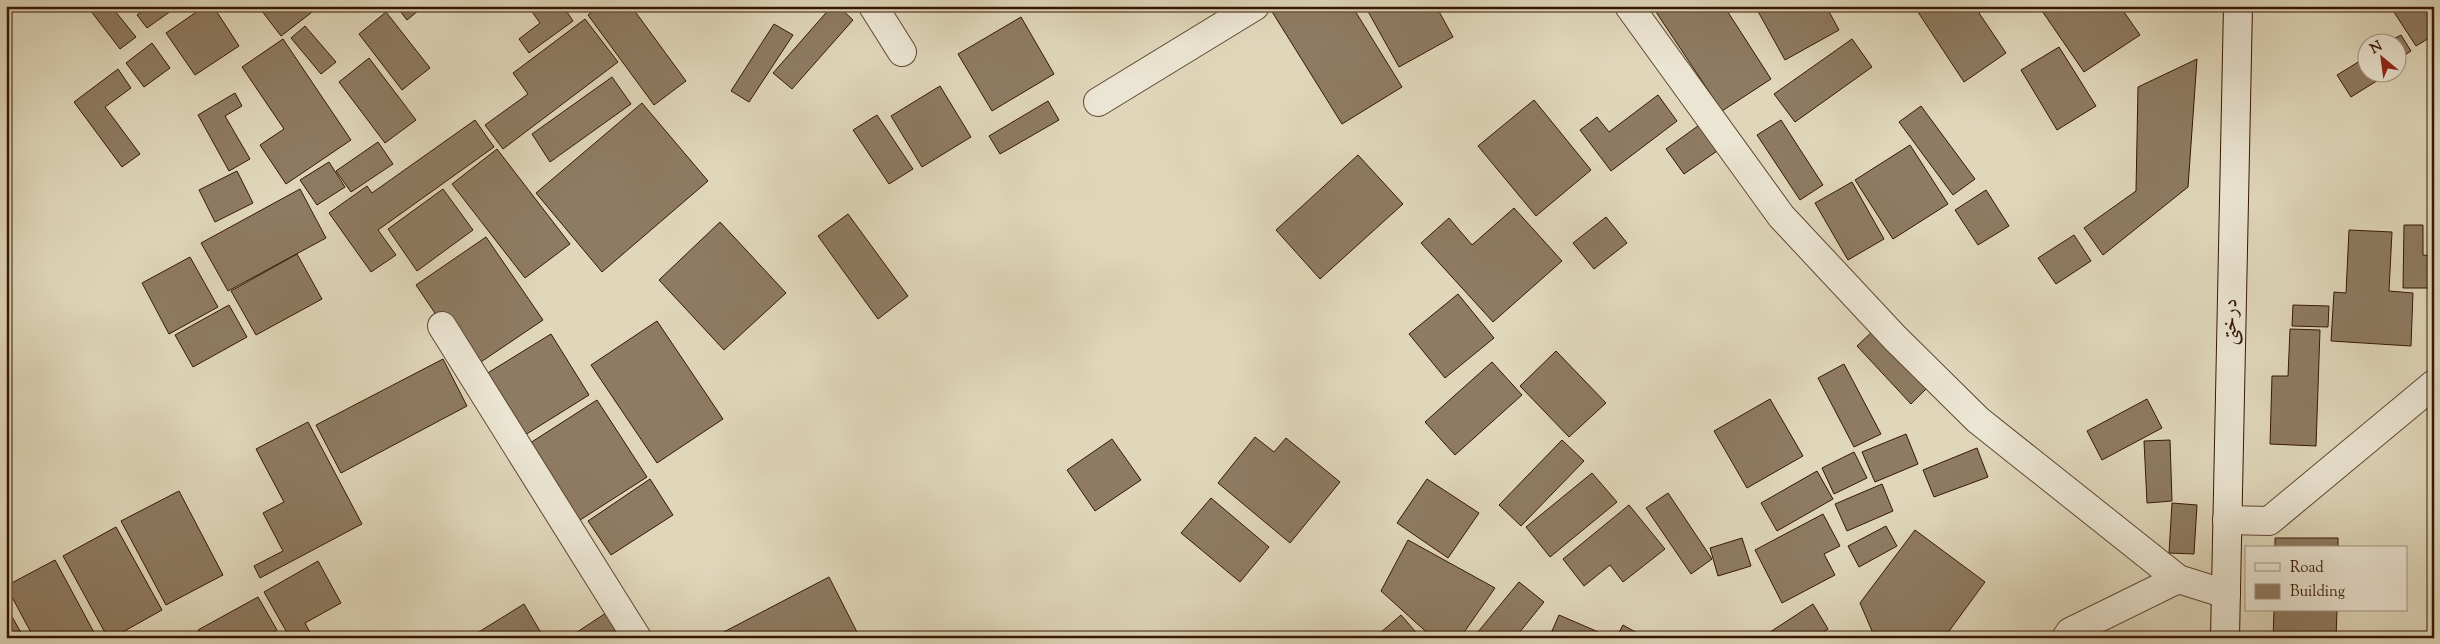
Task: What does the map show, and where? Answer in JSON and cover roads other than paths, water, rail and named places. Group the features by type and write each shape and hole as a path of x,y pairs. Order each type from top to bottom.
{"street":[{"path":"873,6 902,52"},
{"path":"1098,102 1255,6"},
{"path":"1629,6 1781,216 1895,338 1978,420 2178,579 2226,594"},
{"name":"درختی","path":"2225,638 2238,6"},
{"path":"442,326 637,638"},
{"path":"2227,520 2269,520 2434,384"},
{"path":"2066,638 2070,632 2178,579"}]}
